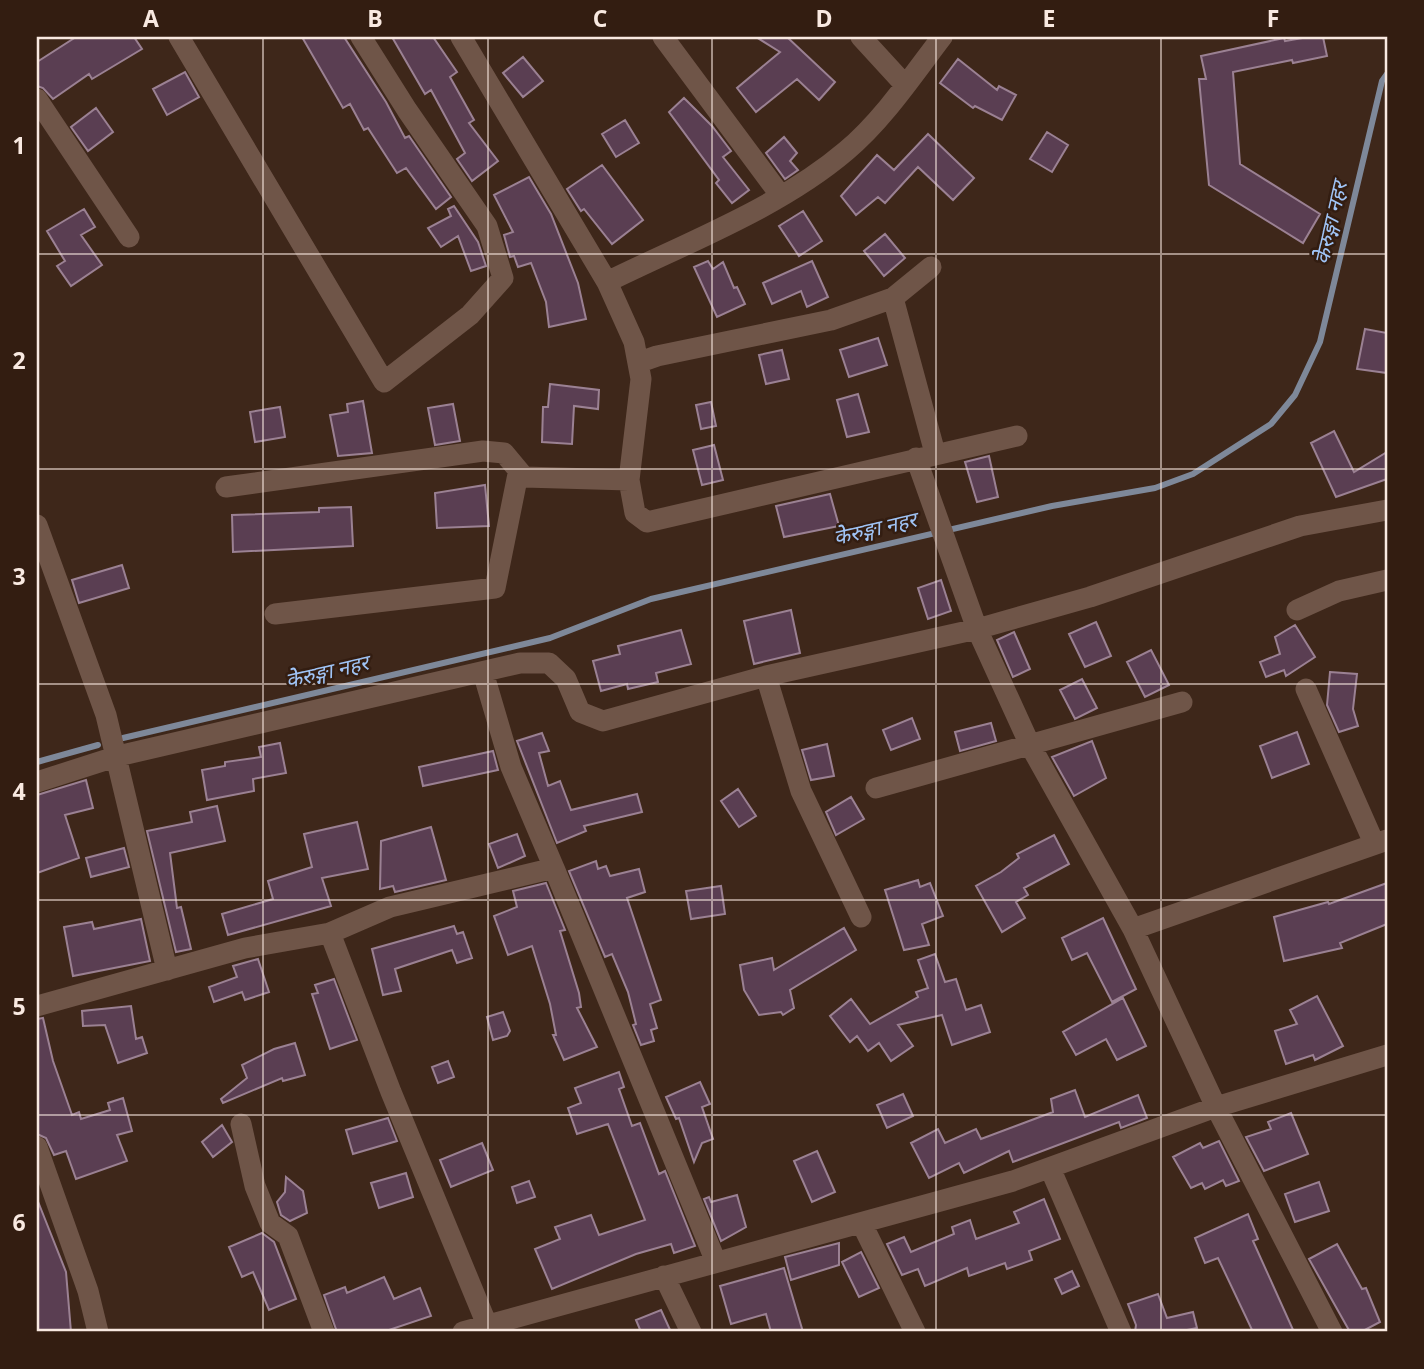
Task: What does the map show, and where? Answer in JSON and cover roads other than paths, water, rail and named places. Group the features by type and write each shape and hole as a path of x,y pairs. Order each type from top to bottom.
{"street":[{"path":"179,37 384,382 470,316 503,278 487,226 407,110 361,37"},
{"path":"461,37 607,282 640,362 641,379 629,480 635,513 647,522 925,455 1017,436"},
{"path":"663,37 781,196"},
{"path":"861,37 905,85"},
{"path":"607,282 781,196 823,169 849,149 905,85 942,37"},
{"path":"37,99 129,237"},
{"path":"640,362 657,356 831,320 893,298 931,267"},
{"path":"893,298 939,524 977,629 1030,744 1133,929 1216,1107 1332,1332"},
{"path":"226,487 484,451 505,453 518,474 524,477 629,480"},
{"path":"275,614 495,588 518,474"},
{"path":"37,782 118,756 520,663 549,663 566,678 580,712 603,721 766,676 977,629 1090,597 1300,526 1387,510"},
{"path":"37,525 118,756 167,970"},
{"path":"1297,610 1339,591 1387,580"},
{"path":"483,672 511,767 716,1262"},
{"path":"766,676 801,791 861,917"},
{"path":"1133,929 1381,841 1306,689"},
{"path":"876,788 1182,702"},
{"path":"37,1006 245,948 330,933 390,907 554,868"},
{"path":"330,933 391,1092 489,1329"},
{"path":"463,1332 489,1329 664,1276 862,1224 1050,1168 1216,1107 1387,1055"},
{"path":"241,1124 260,1198 270,1223 288,1236 324,1332"},
{"path":"37,1147 88,1291 98,1332"},
{"path":"1050,1168 1121,1332"},
{"path":"862,1224 915,1332"},
{"path":"664,1276 691,1332"}],"waterway":[{"name":"केेरुङ्गा नहर","path":"123,738 550,638 651,599 1052,506 1155,488 1193,474 1271,424 1295,395 1320,342 1382,81 1387,74"},
{"name":"केेरुङ्गा नहर","path":"37,762 98,745"}]}
